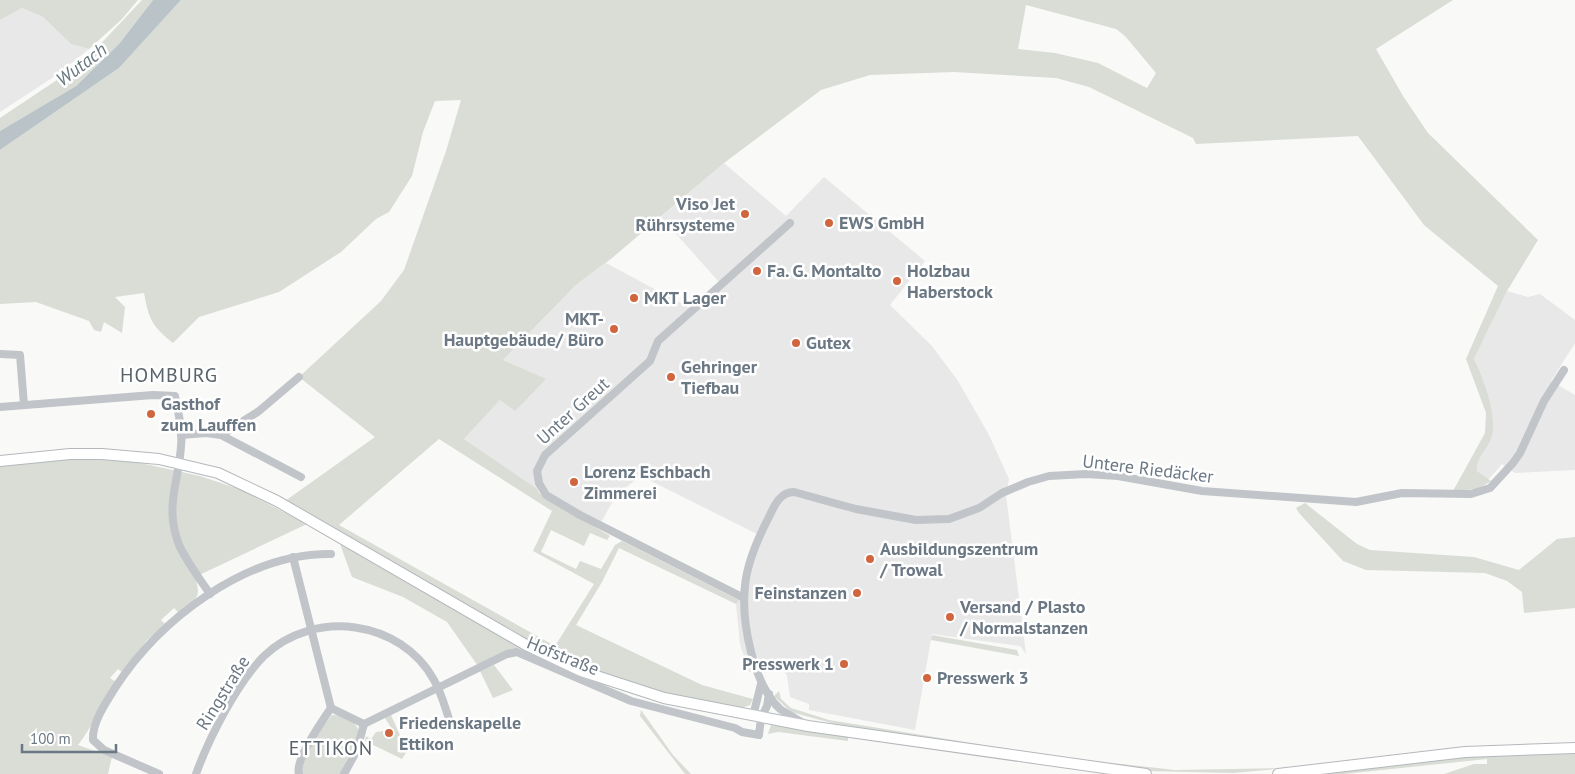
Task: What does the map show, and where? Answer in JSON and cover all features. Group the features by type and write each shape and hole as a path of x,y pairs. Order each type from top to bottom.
{"main road":[{"path":"0,461 70,454 102,454 179,462 218,473 276,501 500,632 576,670 664,698 808,726 1146,774"},
{"path":"1278,774 1465,752 1575,748"}],"street":[{"name":"Unter Greut","path":"744,598 580,515 546,495 538,484 536,471 545,455 650,361 658,341 790,223"},
{"path":"0,354 20,355 24,405"},
{"name":"Untere Riedäcker","path":"757,717 761,684 747,631 744,598 750,562 762,530 777,501 786,493 791,492 856,509 916,520 949,519 979,508 1002,493 1028,482 1050,476 1086,474 1118,476 1202,491 1356,502 1402,493 1478,493 1490,488 1520,452 1544,401 1564,370"},
{"path":"221,435 259,411 299,377"},
{"path":"0,407 175,396 181,435 179,462 174,482 173,520 179,544 189,564 210,594"},
{"path":"181,435 206,433 221,435 301,477"},
{"path":"159,774 96,745 93,740 94,728 112,694 139,656 164,629 210,594 262,568 294,557 331,554"},
{"path":"294,557 331,708 317,728 299,766 299,774"},
{"name":"Ringstraße","path":"196,772 215,732 254,668 264,656 282,642 312,630 344,626 384,634 415,656 434,679 450,720"},
{"name":"Hofstraße","path":"364,724 507,654 518,652 631,701 759,735 757,717"},
{"name":"Untere Riedäcker","path":"761,684 779,708 808,726"},
{"path":"757,717 767,706 769,694"},
{"path":"331,708 364,724 365,730 344,774"},
{"path":"196,772 205,774"}],"shaded area":[{"path":"0,0 138,0 121,20 89,49 71,44 43,17 22,8 0,20"},
{"path":"142,0 153,0 119,44 76,86 0,131 0,118 57,80 93,52"},
{"path":"153,0 181,0 119,68 0,150 0,131 76,86 119,44"},
{"path":"181,0 1453,0 1376,49 1403,96 1428,133 1538,240 1507,291 1474,359 1489,399 1493,422 1493,432 1479,459 1477,471 1491,481 1478,489 1453,491 1485,433 1486,413 1466,359 1498,286 1424,225 1358,136 1196,144 1193,138 1089,87 1056,78 954,72 870,75 821,90 724,163 612,258 576,285 503,360 546,379 515,411 500,400 464,439 537,489 540,494 610,536 607,540 590,533 584,546 551,530 541,552 576,569 580,561 601,569 615,545 622,541 739,600 736,604 619,548 602,582 576,625 702,685 753,699 750,705 742,708 684,698 625,682 550,654 285,501 375,437 299,377 381,301 404,270 446,151 461,100 435,101 423,132 412,176 389,212 376,219 341,252 279,292 199,317 173,343 152,322 144,293 115,297 125,307 122,333 104,322 101,332 94,330 89,321 36,302 0,304 0,150 119,68","holes":["1026,5 1116,29 1125,36 1156,73 1147,88 1098,63 1055,53 1018,49","439,439 552,511 533,551 594,584 555,646 339,525"]},
{"path":"22,8 43,17 71,44 89,49 55,76 0,112 0,20"},
{"path":"724,163 786,216 824,177 925,261 890,305 932,346 958,381 989,435 1009,479 1006,495 1026,654 1020,646 932,634 915,730 809,710 809,704 790,697 787,675 782,670 749,672 740,644 736,604 757,534 641,476 617,494 600,524 531,486 464,439 500,400 546,380 503,360 576,285 606,263 690,308 719,282 661,217"},
{"path":"1507,291 1528,297 1540,294 1575,320 1575,343 1551,381 1575,395 1575,470 1515,473 1502,464 1488,480 1477,471 1476,463 1491,439 1491,411 1474,359"},
{"path":"74,458 136,462 200,476 239,489 307,524 195,577 198,590 193,602 179,613 174,608 161,620 165,624 147,640 122,672 118,669 110,678 116,682 78,745 112,757 108,774 0,774 0,464"},
{"path":"1305,503 1357,544 1370,550 1474,557 1519,570 1557,539 1575,537 1575,608 1524,613 1522,592 1507,581 1485,573 1366,570 1343,561 1299,513 1296,508"},
{"path":"340,544 520,647 518,650 478,666 447,622 403,597 352,577"},
{"path":"932,635 1017,650 1019,656 931,640"},
{"path":"494,665 513,690 493,698 480,671"},
{"path":"779,691 781,699 791,708 829,720 1059,757 1175,770 1287,768 1233,773 1146,771 839,725 791,712 774,696"},
{"path":"641,710 673,755 691,774 685,774 640,716"},
{"path":"332,715 350,720 356,726 359,734 340,774 301,774 300,768 319,731"},
{"path":"391,715 407,751 402,759 365,741 366,736 371,739 376,732 384,731 387,736 392,736 393,731 385,718"},
{"path":"771,725 848,736 848,741 778,732 768,734"},
{"path":"1575,752 1575,774 1444,774 1474,764 1487,764 1487,759 1344,774 1315,774 1480,755"}],"place":[{"name":"Viso Jet Rührsysteme","path":"745,214"},
{"name":"EWS GmbH","path":"829,223"},
{"name":"Fa. G. Montalto","path":"757,271"},
{"name":"Holzbau Haberstock","path":"897,281"},
{"name":"MKT Lager","path":"634,298"},
{"name":"MKT- Hauptgebäude/ Büro","path":"614,329"},
{"name":"Gutex","path":"796,343"},
{"name":"Gehringer Tiefbau","path":"671,377"},
{"name":"Gasthof zum Lauffen","path":"151,414"},
{"name":"Lorenz Eschbach Zimmerei","path":"574,482"},
{"name":"Ausbildungszentrum / Trowal","path":"870,559"},
{"name":"Feinstanzen","path":"857,593"},
{"name":"Versand / Plasto / Normalstanzen","path":"950,617"},
{"name":"Presswerk 1","path":"844,664"},
{"name":"Presswerk 3","path":"927,678"},
{"name":"Friedenskapelle Ettikon","path":"389,733"}],"district":[{"name":"HOMBURG","path":"169,375"},
{"name":"ETTIKON","path":"331,748"}],"water label":[{"name":"Wutach","path":"81,64"}]}
